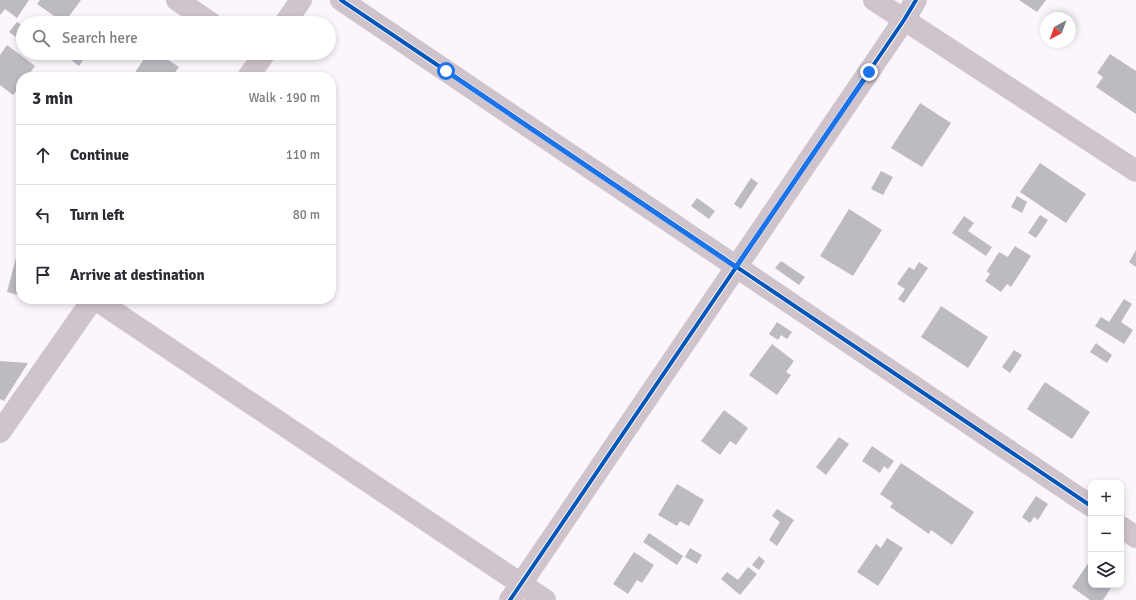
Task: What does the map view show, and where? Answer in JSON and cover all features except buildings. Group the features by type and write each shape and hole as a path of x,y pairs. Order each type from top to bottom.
{"street":[{"path":"177,0 200,16"},
{"path":"290,16 301,0"},
{"path":"340,0 1088,504"},
{"path":"874,0 1136,171"},
{"path":"515,592 904,20 916,0"},
{"path":"251,72 257,60"},
{"path":"0,432 90,304"},
{"path":"101,304 515,592 545,600"},
{"path":"1124,529 1136,537"}],"cycle path":[{"path":"341,0 1088,504"},
{"path":"510,600 904,20 916,0"}],"route":[{"path":"446,71 736,267 869,72"}]}
